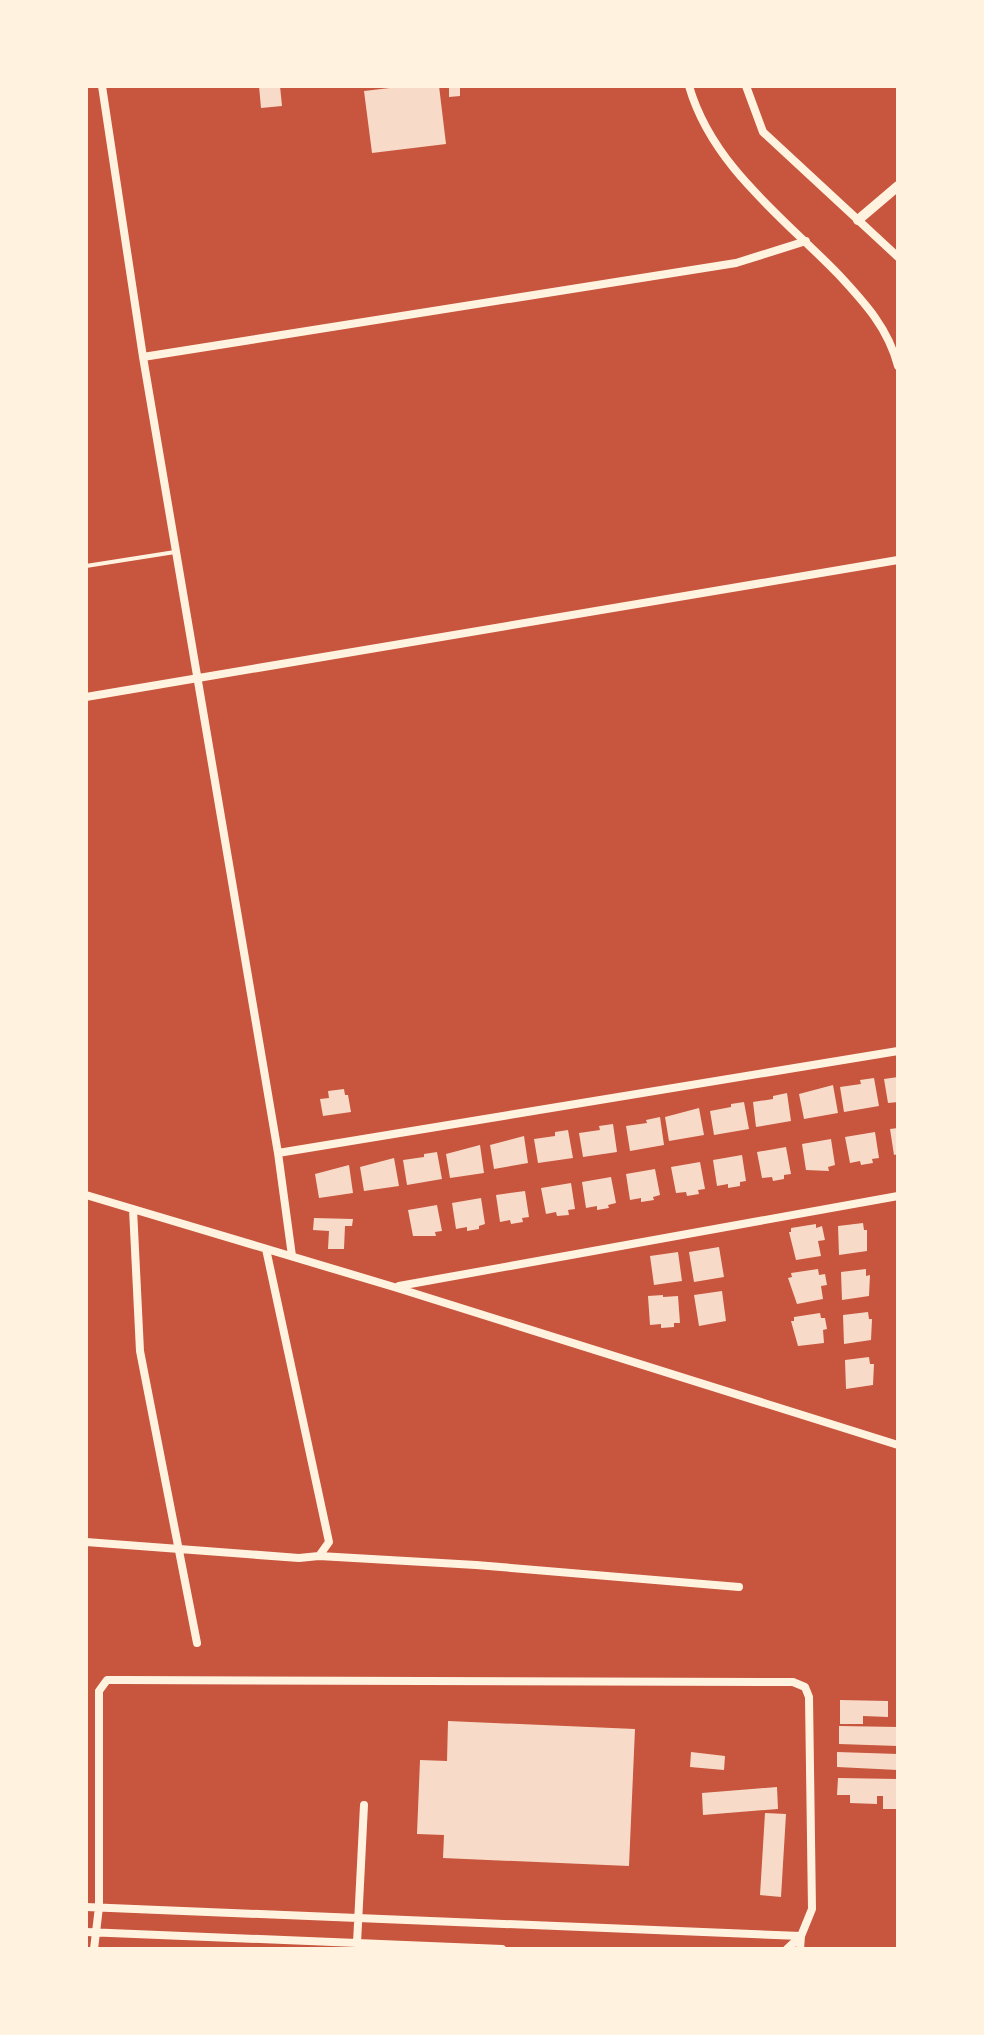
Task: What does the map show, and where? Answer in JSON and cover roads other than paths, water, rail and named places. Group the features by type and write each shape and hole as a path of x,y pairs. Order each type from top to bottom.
{"street":[{"path":"102,86 143,357 278,1153 292,1256"},
{"path":"689,86 715,146 764,202 873,310 894,349 898,366"},
{"path":"746,86 763,132 898,257"},
{"path":"858,220 898,186"},
{"path":"143,357 736,263 806,241"},
{"path":"86,697 898,560"},
{"path":"278,1153 898,1051"},
{"path":"86,1195 394,1287 898,1445"},
{"path":"394,1287 898,1198"},
{"path":"133,1209 140,1351 197,1643"},
{"path":"266,1249 329,1542 319,1556"},
{"path":"86,1542 299,1558 319,1556 476,1565 739,1587"},
{"path":"94,1949 90,1932 99,1907 99,1691 107,1680 793,1682 805,1687 809,1697 812,1909 801,1936 800,1949"},
{"path":"357,1943 364,1805"},
{"path":"86,1907 801,1936"},
{"path":"90,1932 502,1949"},
{"path":"787,1949 801,1936"},
{"path":"211,1949 212,1937"}],"lane":[{"path":"86,566 175,552"}]}
